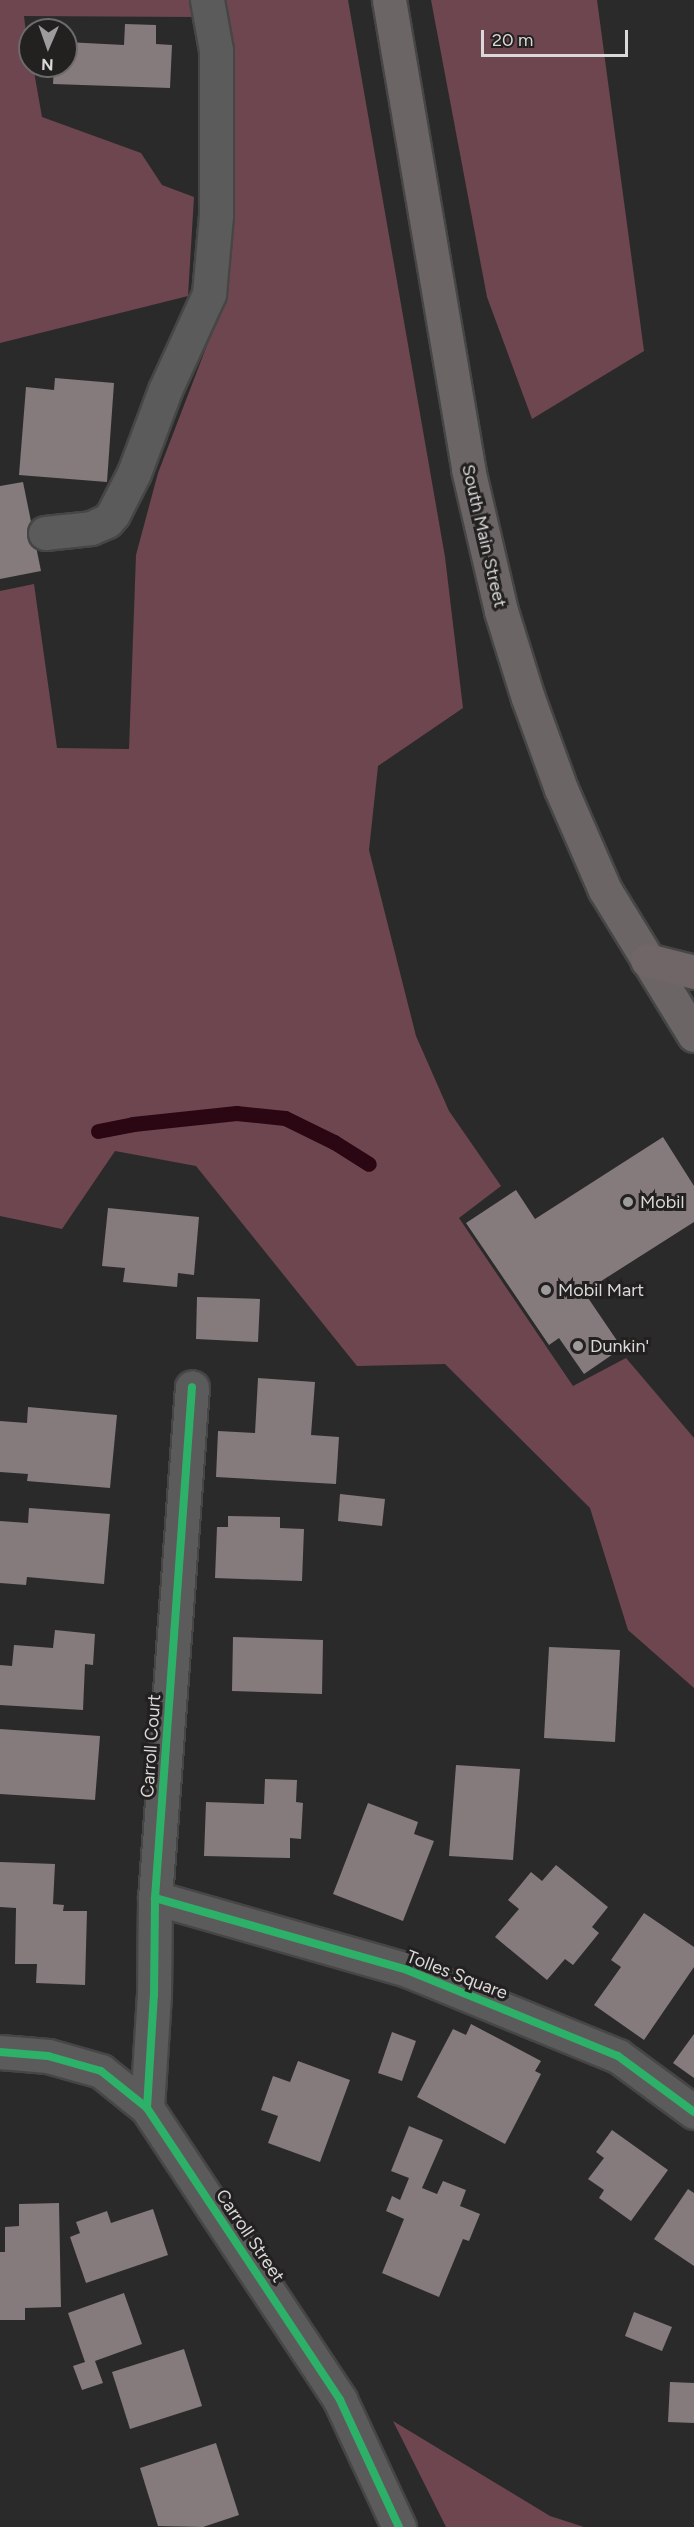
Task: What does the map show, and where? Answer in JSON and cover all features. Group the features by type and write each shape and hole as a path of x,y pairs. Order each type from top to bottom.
{"highway":[{"path":"647,960 694,972"}],"main road":[{"name":"South Main Street","path":"389,0 468,469 501,611 528,698 561,789 604,890 694,1035"}],"street":[{"path":"45,533 101,525 113,514 134,473 165,390 209,294 216,216 216,50 207,0"},
{"name":"Carroll Court","path":"147,2108 154,1995 155,1898 192,1387"},
{"name":"Tolles Square","path":"155,1898 407,1970 618,2056 694,2112"},
{"name":"Carroll Street","path":"0,2052 48,2056 101,2070 147,2108 340,2400 399,2527"}],"shaded area":[{"path":"0,0 193,0 196,17 24,16 24,18 18,18 18,78 35,78 42,117 141,153 162,185 194,197 188,296 0,343"},
{"path":"224,0 348,0 445,557 463,708 378,766 369,850 416,1036 449,1111 501,1186 459,1218 573,1386 626,1358 694,1438 694,1688 628,1630 590,1508 445,1364 357,1366 196,1166 115,1151 62,1229 0,1216 0,591 34,584 57,748 129,749 136,555 158,473 224,301 233,43"},
{"path":"431,0 597,0 644,351 532,419 487,297"},
{"path":"393,2421 550,2516 584,2527 446,2527"}],"building":[{"path":"125,24 156,25 156,44 172,45 170,88 53,84 53,78 78,78 78,43 124,45"},
{"path":"55,378 114,383 107,482 19,475 26,387 54,390"},
{"path":"23,482 41,571 0,579 0,486"},
{"path":"663,1137 694,1186 694,1222 584,1292 622,1348 584,1374 559,1338 549,1345 466,1223 516,1190 535,1219"},
{"path":"108,1208 199,1217 194,1275 178,1273 177,1287 123,1282 125,1268 102,1266"},
{"path":"197,1297 260,1299 258,1342 196,1339"},
{"path":"258,1378 315,1382 311,1435 339,1437 336,1484 216,1477 218,1431 255,1433"},
{"path":"28,1407 117,1415 110,1488 27,1481 28,1474 0,1472 0,1421 27,1423"},
{"path":"340,1494 385,1499 382,1526 338,1521"},
{"path":"29,1508 110,1514 104,1584 27,1577 26,1585 0,1583 0,1521 28,1523"},
{"path":"228,1516 280,1517 280,1528 304,1529 302,1581 215,1578 217,1527 228,1527"},
{"path":"55,1630 95,1634 93,1665 85,1664 83,1710 0,1705 0,1665 12,1666 14,1645 53,1648"},
{"path":"233,1637 323,1640 322,1694 232,1691"},
{"path":"549,1647 620,1650 615,1742 544,1738"},
{"path":"0,1729 100,1736 95,1800 0,1794"},
{"path":"456,1765 520,1769 513,1860 449,1856"},
{"path":"265,1779 297,1780 296,1802 303,1803 301,1839 290,1838 290,1858 204,1856 206,1802 264,1804"},
{"path":"368,1803 418,1822 414,1834 434,1841 403,1921 333,1894"},
{"path":"0,1862 55,1864 53,1904 64,1905 63,1911 87,1911 85,1985 36,1983 37,1964 15,1964 16,1908 0,1907"},
{"path":"556,1865 608,1907 592,1927 599,1933 573,1965 565,1959 547,1980 495,1937 519,1909 508,1900 531,1872 542,1881"},
{"path":"644,1913 694,1947 694,1967 644,2040 594,2005 621,1967 611,1960"},
{"path":"471,2024 541,2061 535,2071 541,2074 505,2144 417,2097 453,2029 466,2035"},
{"path":"392,2032 416,2041 402,2081 378,2073"},
{"path":"694,2034 694,2078 673,2063"},
{"path":"298,2061 350,2080 320,2162 268,2143 278,2116 261,2110 273,2076 290,2082"},
{"path":"409,2126 443,2140 422,2188 437,2194 443,2181 466,2190 460,2206 480,2214 469,2241 463,2239 439,2297 382,2273 404,2219 386,2211 392,2196 400,2200 409,2178 391,2171"},
{"path":"612,2130 668,2170 631,2221 599,2198 604,2190 588,2179 604,2158 596,2152"},
{"path":"688,2189 694,2193 694,2266 654,2239"},
{"path":"59,2203 61,2307 25,2308 25,2320 0,2320 0,2252 5,2252 5,2227 19,2226 19,2204"},
{"path":"153,2209 168,2255 86,2283 70,2237 80,2233 76,2222 107,2211 111,2223"},
{"path":"124,2293 142,2344 95,2361 103,2383 82,2390 73,2366 85,2362 68,2313"},
{"path":"634,2312 672,2327 662,2351 625,2336"},
{"path":"184,2349 202,2406 130,2429 112,2372"},
{"path":"670,2382 694,2383 694,2423 668,2422"},
{"path":"216,2443 239,2515 203,2527 158,2526 140,2468"}],"waterway":[{"path":"98,1131 133,1124 236,1113 285,1118 334,1142 369,1164"}],"cycle path":[{"path":"147,2108 154,1995 155,1898 192,1387"},
{"path":"155,1898 407,1970 618,2056 694,2112"},
{"path":"0,2052 48,2056 101,2071 147,2108 340,2400 399,2527"}],"place":[{"name":"Mobil","path":"628,1202"},
{"name":"Mobil Mart","path":"546,1290"},
{"name":"Dunkin'","path":"578,1346"}]}
